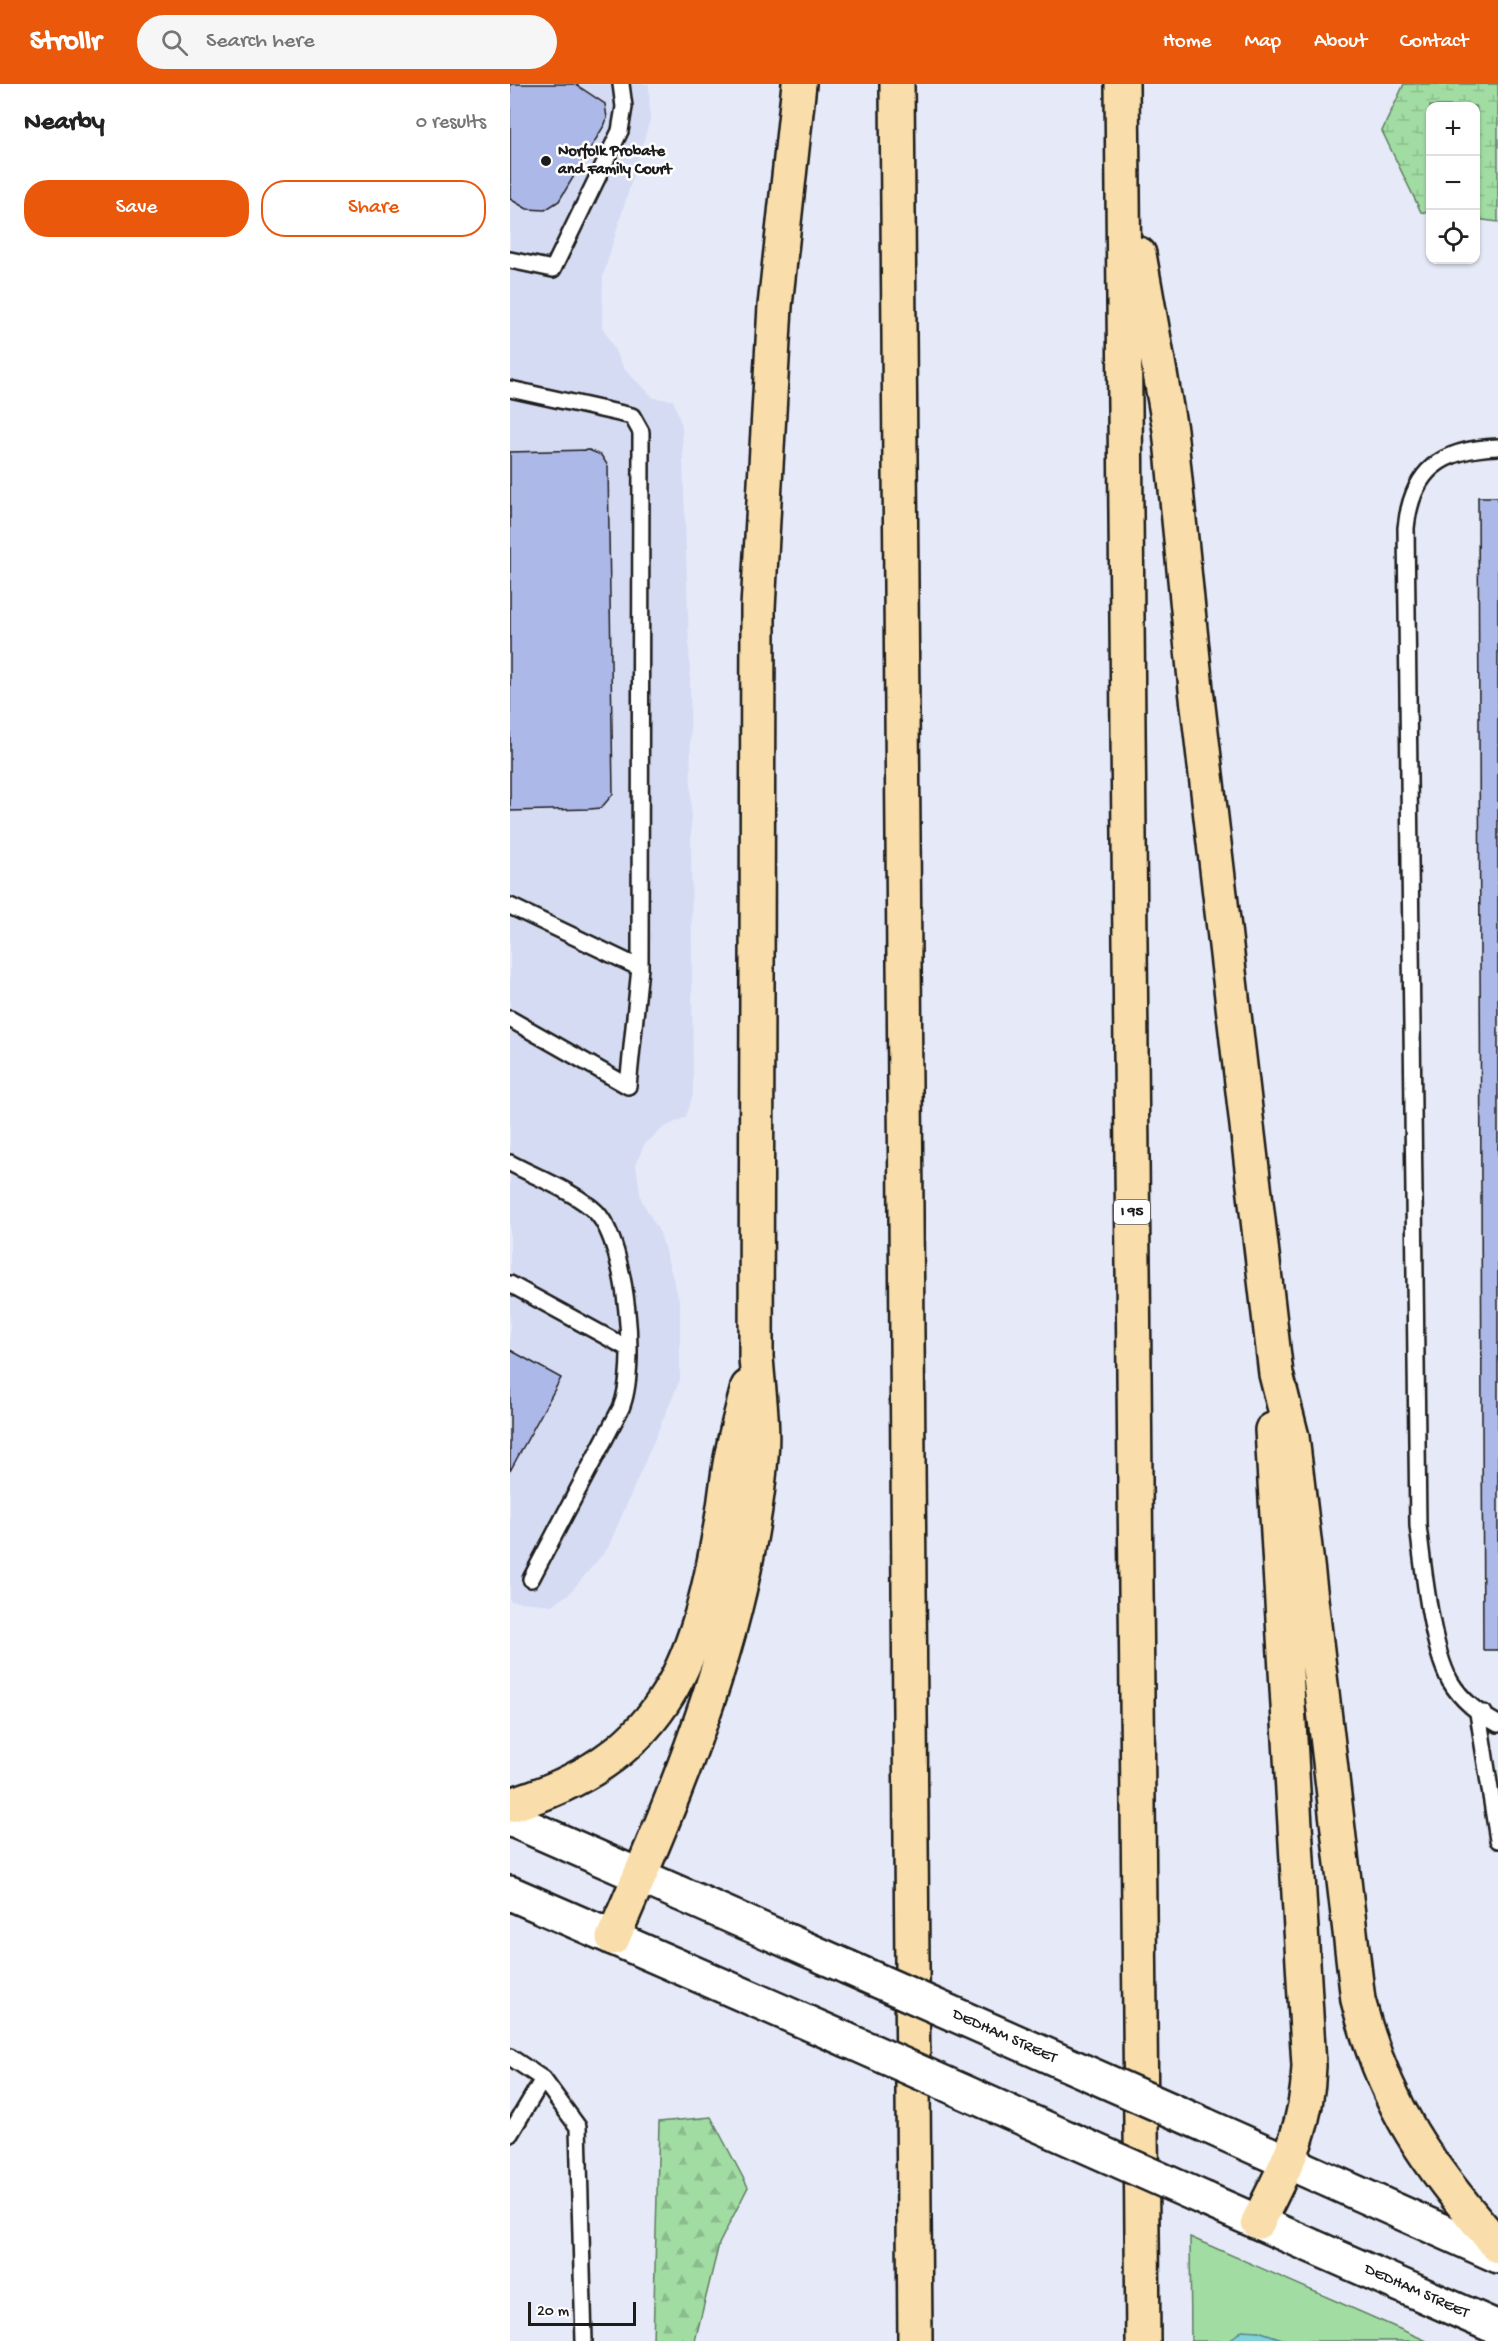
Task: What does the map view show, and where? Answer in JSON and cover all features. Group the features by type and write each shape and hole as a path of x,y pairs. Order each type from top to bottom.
{"highway":[{"path":"613,1938 685,1766 709,1696 728,1634 743,1568 762,1454 756,1356 758,608 775,306 798,84"},
{"path":"897,84 915,2341"},
{"name":"I 95","path":"1122,84 1143,2341"},
{"path":"1122,159 1170,430 1196,689 1276,1374 1292,1437 1354,1974 1364,2022 1391,2096 1419,2149 1456,2198 1498,2246"},
{"path":"510,1805 561,1788 611,1759 650,1722 676,1683 690,1653 703,1612 722,1525 732,1451 756,1356"},
{"path":"1258,2222 1288,2163 1305,2114 1308,2056 1271,1443 1276,1374"}],"main road":[{"name":"DEDHAM STREET","path":"510,1819 1498,2256"},
{"name":"DEDHAM STREET","path":"510,1893 1498,2328"}],"lane":[{"path":"510,260 553,269 620,131 624,107 621,84"},
{"path":"510,389 632,416 641,432 640,968 628,1086 510,1019"},
{"path":"1498,447 1460,451 1443,458 1430,468 1413,494 1406,528 1416,1492 1422,1560 1438,1647 1450,1680 1478,1713 1498,1724"},
{"path":"510,906 640,968"},
{"path":"510,1163 588,1205 606,1226 613,1243 623,1284 629,1349 630,1380 621,1408 531,1579"},
{"path":"510,1284 629,1349"},
{"path":"1478,1713 1498,1713"},
{"path":"1478,1713 1498,1840"},
{"path":"510,2056 543,2079 578,2127 584,2341"},
{"path":"510,2134 543,2079"}],"shaded area":[{"path":"510,84 649,84 650,120 603,276 602,326 625,370 654,398 673,400 682,426 690,675 693,1094 686,1117 663,1128 644,1145 636,1164 641,1199 660,1233 680,1303 680,1380 608,1548 569,1594 552,1605 510,1601"}],"green space":[{"path":"1404,84 1498,84 1498,222 1480,220 1480,102 1426,102 1426,213 1421,212 1382,131"},
{"path":"711,2117 748,2187 719,2244 695,2341 653,2341 659,2122"},
{"path":"1190,2237 1427,2341 1288,2341 1258,2331 1229,2341 1191,2341"}],"water":[{"path":"1242,2330 1258,2331 1288,2341 1229,2341"}],"building":[{"name":"Norfolk Probate and Family Court","path":"510,84 575,84 605,104 607,118 605,124 559,201 545,210 527,209 510,199"},
{"path":"589,450 601,455 608,466 613,794 601,808 510,811 510,452"},
{"path":"1478,497 1498,497 1498,1650 1483,1650"},
{"path":"510,1350 561,1378 510,1471"}],"place":[{"name":"Norfolk Probate and Family Court","path":"546,161"}]}
